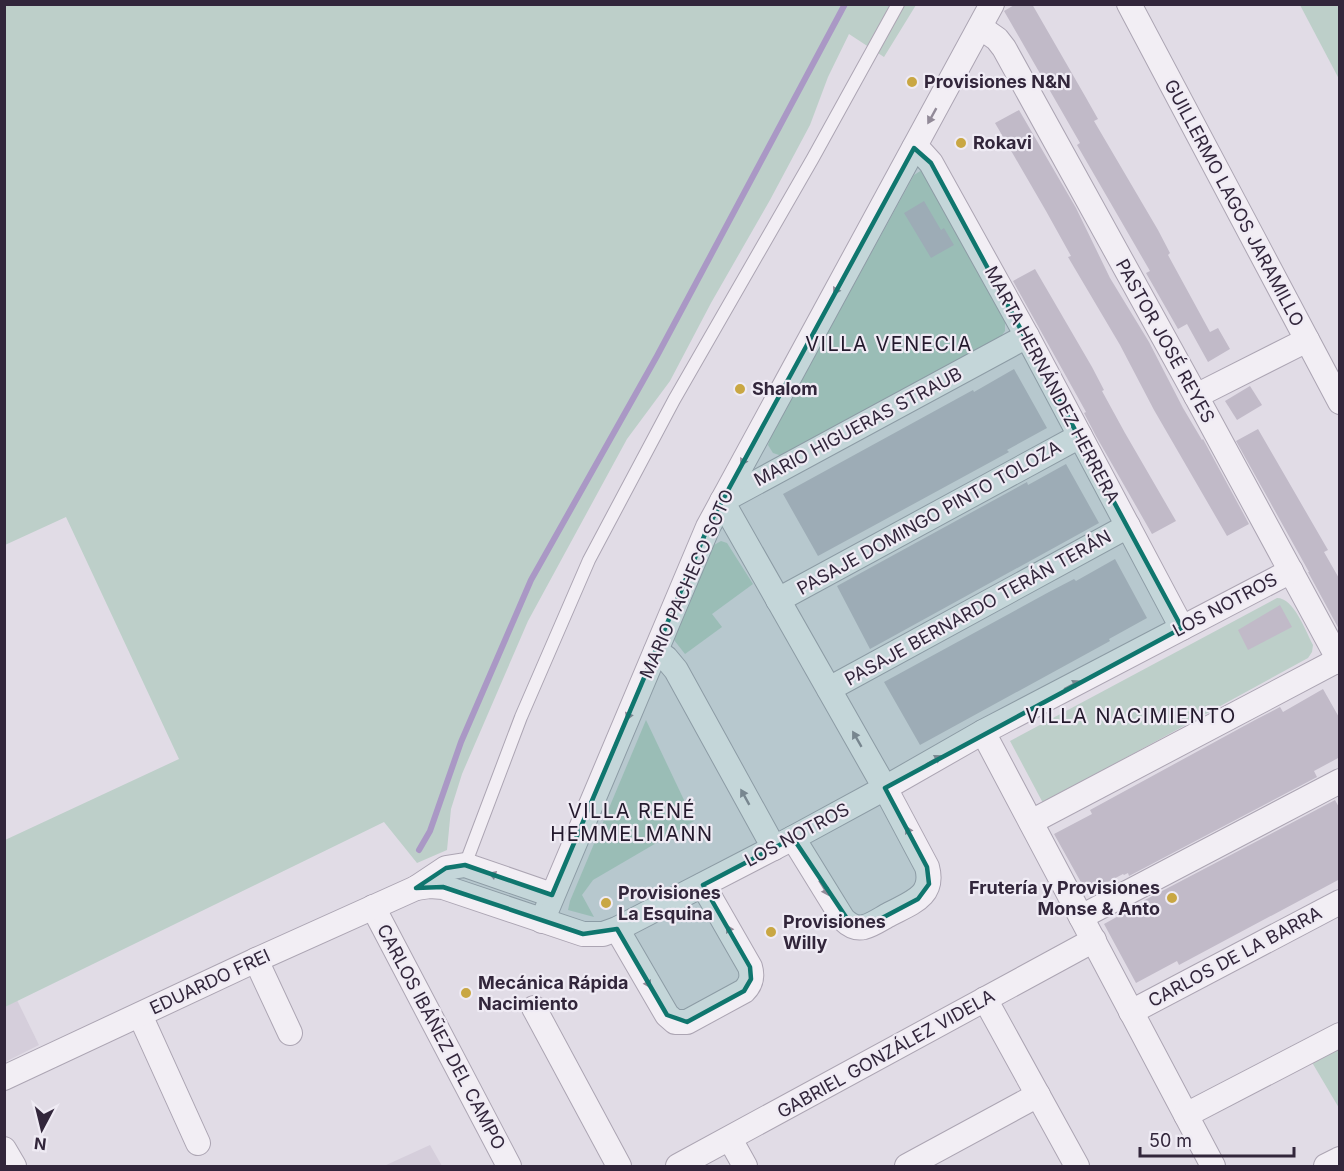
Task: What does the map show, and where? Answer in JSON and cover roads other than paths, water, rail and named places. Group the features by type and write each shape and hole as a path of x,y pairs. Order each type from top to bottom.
{"street":[{"name":"MARIO PACHECO SOTO","path":"542,921 708,527 992,4"},
{"name":"GUILLERMO LAGOS JARAMILLO","path":"1129,4 1340,402"},
{"name":"PASTOR JOSÉ REYES","path":"980,27 997,39 1004,48 1339,661"},
{"name":"MARTA HERNÁNDEZ HERRERA","path":"914,148 922,153 931,164 1027,336 1182,628"},
{"name":"MARIO HIGUERAS STRAUB","path":"722,501 1027,336"},
{"path":"1196,396 1307,340"},
{"name":"PASAJE DOMINGO PINTO TOLOZA","path":"778,600 1080,436"},
{"path":"656,651 666,658 676,670 783,843 843,919 852,926 865,927 918,899 929,884 930,875 927,867 885,788 722,501"},
{"name":"PASAJE BERNARDO TERÁN TERÁN","path":"829,689 1128,526"},
{"name":"LOS NOTROS","path":"416,888 443,887 542,921 593,935 617,929 783,843 983,732 1291,571"},
{"path":"1031,822 1339,661"},
{"path":"983,732 1213,1167"},
{"path":"1081,917 1340,781"},
{"path":"416,888 446,867 465,865 552,895"},
{"path":"617,929 667,1015 675,1022 687,1022 744,991 751,979 750,967 703,885"},
{"name":"EDUARDO FREI","path":"4,1078 416,888"},
{"name":"CARLOS DE LA BARRA","path":"1131,1012 1340,902"},
{"name":"CARLOS IBÁÑEZ DEL CAMPO","path":"373,907 509,1167"},
{"name":"GABRIEL GONZÁLEZ VIDELA","path":"678,1167 1094,940"},
{"path":"256,960 290,1033"},
{"path":"985,999 1077,1167"},
{"path":"534,1008 619,1167"},
{"path":"140,1015 198,1143"},
{"path":"1186,1115 1340,1035"},
{"path":"907,1167 1038,1095"},
{"path":"730,1139 745,1167"},
{"path":"4,1149 14,1167"},
{"path":"1326,1167 1340,1159"}],"lane":[{"path":"465,865 521,717 589,560 674,400 813,158 898,4"}],"waterway":[{"path":"419,850 430,831 461,742 531,580 657,356 845,4"}],"place":[{"name":"Provisiones N&N","path":"912,82"},
{"name":"Rokavi","path":"961,143"},
{"name":"Shalom","path":"740,389"},
{"name":"Frutería y Provisiones Monse & Anto","path":"1172,898"},
{"name":"Provisiones La Esquina","path":"606,903"},
{"name":"Provisiones Willy","path":"771,932"},
{"name":"Mecánica Rápida Nacimiento","path":"466,993"}],"district":[{"name":"VILLA VENECIA","path":"889,344"},
{"name":"VILLA NACIMIENTO","path":"1131,716"},
{"name":"VILLA RENÉ HEMMELMANN","path":"632,822"}]}
